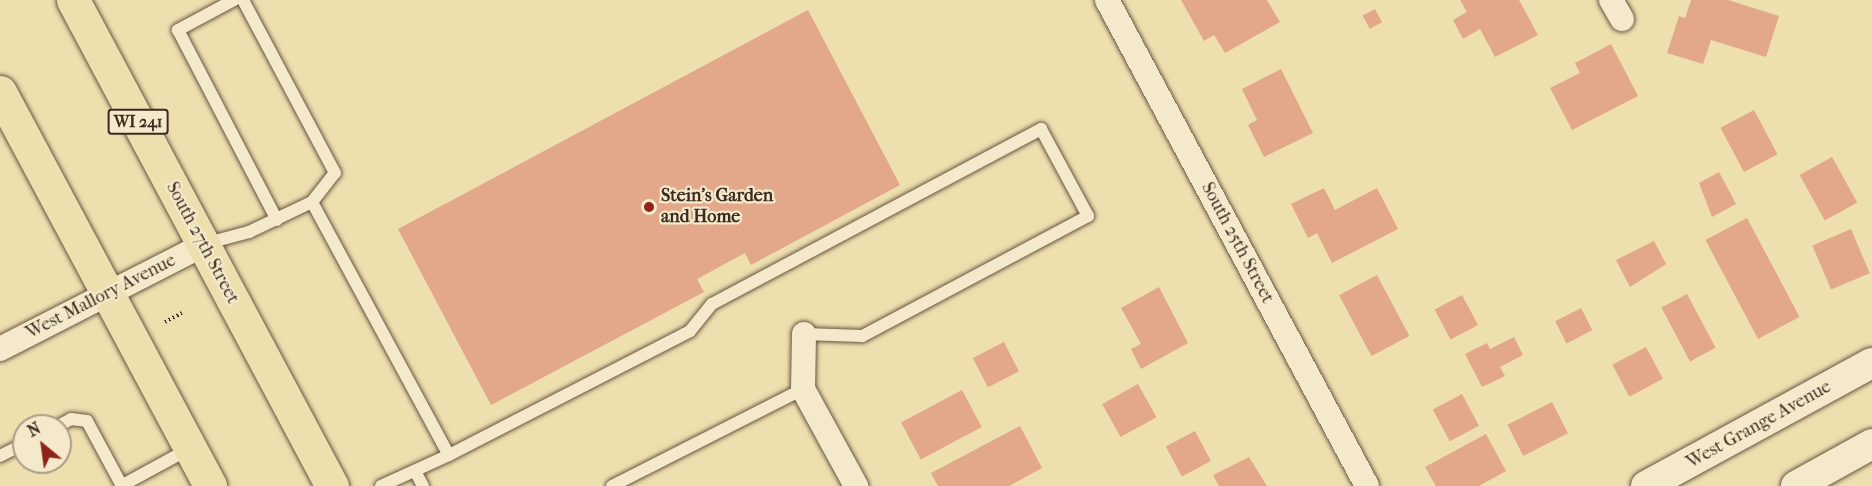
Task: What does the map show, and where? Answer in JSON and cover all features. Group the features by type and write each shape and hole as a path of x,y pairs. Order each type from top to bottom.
{"main road":[{"name":"South 27th Street","path":"73,0 332,486"},
{"path":"0,92 106,294 205,472"}],"street":[{"name":"South 25th Street","path":"1107,0 1367,486"},
{"name":"West Mallory Avenue","path":"0,349 203,245"},
{"path":"804,334 803,388 856,486"},
{"name":"West Grange Avenue","path":"1646,486 1872,363"},
{"path":"1796,486 1872,444"}],"lane":[{"path":"234,0 178,30 277,220"},
{"path":"203,245 277,220 312,202 335,173 243,0"},
{"path":"381,486 449,455 690,331 712,304 1041,129 1088,216 862,336 804,334"},
{"path":"312,202 449,455"},
{"path":"612,486 803,388"},
{"path":"72,419 87,421 122,486 205,472"},
{"path":"415,471 423,486"}],"path":[{"path":"165,322 182,313"}],"building":[{"path":"1181,0 1267,0 1280,22 1225,53 1214,35 1204,41"},
{"path":"1460,0 1519,0 1538,35 1495,57 1480,29 1463,39 1453,20 1467,12"},
{"path":"1691,0 1728,0 1779,16 1766,57 1711,40 1703,64 1667,53 1679,16 1685,18"},
{"path":"1375,9 1382,22 1370,29 1363,16"},
{"name":"Stein's Garden and Home","path":"808,10 900,185 751,265 745,253 697,279 704,292 491,405 398,229"},
{"path":"1611,44 1638,96 1572,130 1550,88 1580,73 1575,63"},
{"path":"1281,69 1313,133 1264,157 1248,125 1257,120 1242,89"},
{"path":"1754,110 1777,154 1744,172 1720,128"},
{"path":"1832,157 1857,202 1825,220 1800,175"},
{"path":"1719,172 1736,204 1712,217 1699,183"},
{"path":"1324,188 1335,210 1377,188 1398,229 1332,263 1317,233 1308,238 1291,204"},
{"path":"1747,218 1800,317 1758,339 1706,240"},
{"path":"1851,229 1870,273 1831,290 1812,245"},
{"path":"1654,241 1666,264 1630,287 1616,260"},
{"path":"1377,275 1409,336 1371,356 1339,295"},
{"path":"1159,287 1188,343 1141,369 1131,349 1141,344 1121,308"},
{"path":"1687,294 1716,348 1690,361 1661,308"},
{"path":"1462,295 1478,325 1451,340 1435,310"},
{"path":"1581,308 1592,330 1567,343 1555,321"},
{"path":"1514,337 1523,355 1500,367 1505,376 1482,387 1465,354 1487,343 1490,349"},
{"path":"1004,342 1019,371 988,387 973,358"},
{"path":"1646,347 1663,379 1629,397 1612,365"},
{"path":"1138,384 1156,417 1121,437 1102,404"},
{"path":"962,390 982,427 921,459 901,422"},
{"path":"1462,394 1479,426 1450,441 1433,409"},
{"path":"1552,402 1568,433 1523,456 1507,425"},
{"path":"1020,426 1042,468 1009,486 938,486 931,473"},
{"path":"1195,431 1211,461 1182,477 1166,446"},
{"path":"1486,434 1506,471 1479,486 1436,486 1425,467"},
{"path":"1249,457 1267,486 1219,486 1213,475"}],"place":[{"name":"Stein's Garden and Home","path":"649,207"}]}
